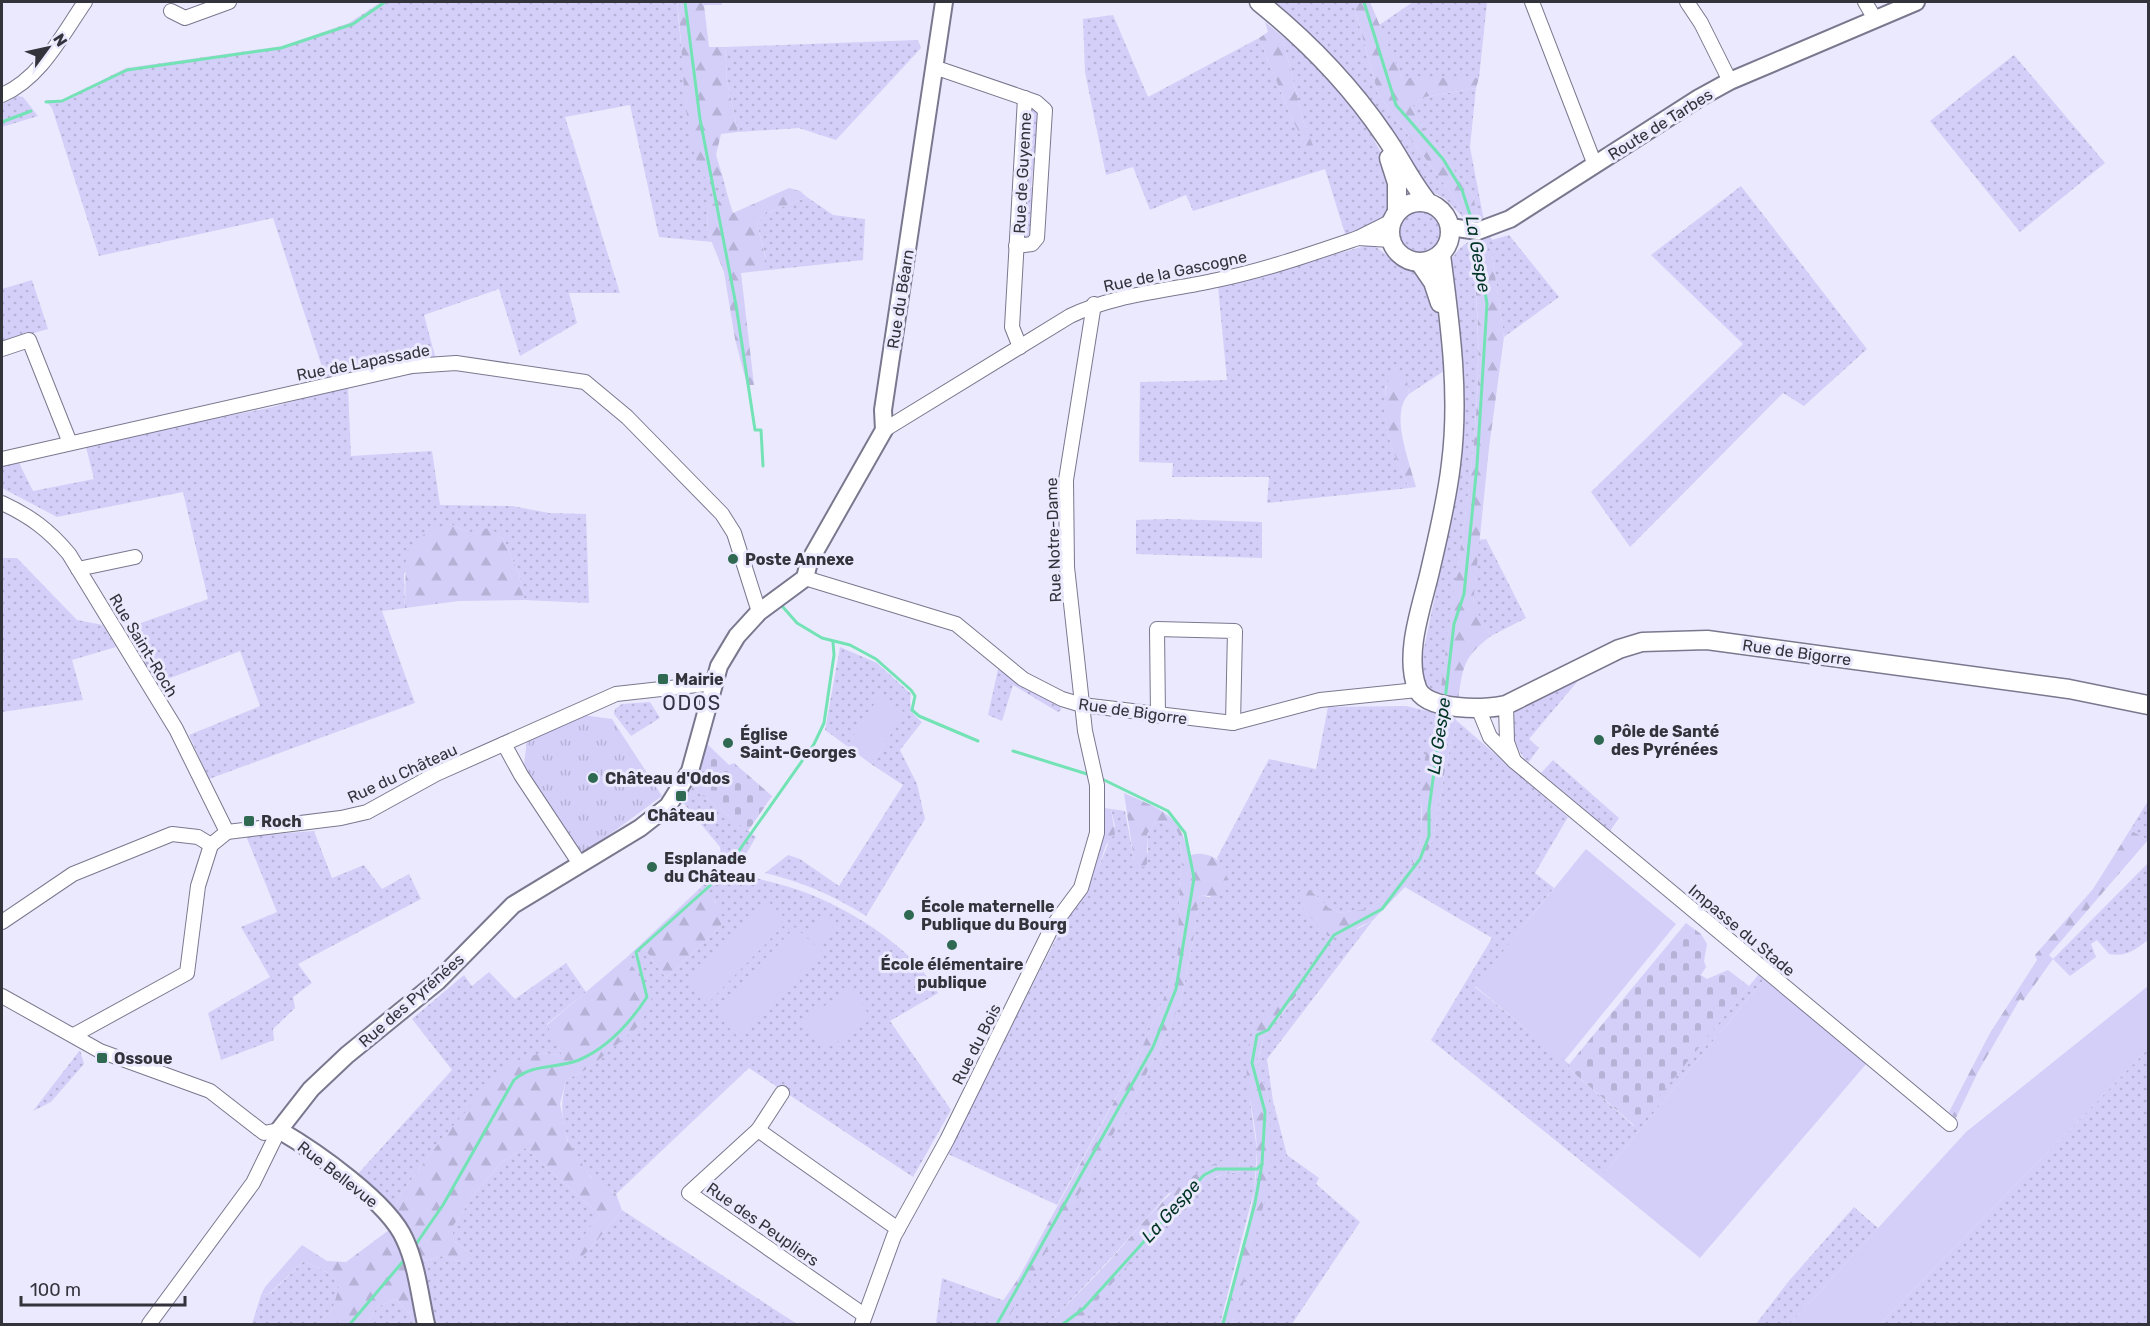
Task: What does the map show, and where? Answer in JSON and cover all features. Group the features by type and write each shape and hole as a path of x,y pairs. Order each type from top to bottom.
{"main road":[{"path":"1259,2 1292,28 1362,106 1385,136 1411,181 1426,200 1443,211 1450,227 1448,244 1441,255 1432,260 1420,262 1403,257 1391,240 1395,216 1396,183 1388,156 1362,106"},
{"path":"1395,216 1406,205 1426,200"},
{"path":"1417,690 1414,672 1414,641 1451,465 1455,421 1451,336 1441,255"},
{"path":"1420,262 1433,282 1451,336"},
{"name":"Rue de Bigorre","path":"1417,690 1433,701 1479,710 1506,705 1619,650 1642,642 1707,640 2022,682 2148,705"}],"street":[{"path":"2,95 17,86 44,63 85,2"},
{"path":"171,11 185,18 229,2"},
{"name":"Rue du Béarn","path":"805,578 809,562 884,430 883,410 944,2"},
{"path":"1532,2 1595,165"},
{"path":"1687,2 1701,23 1730,81"},
{"path":"1865,2 1875,19"},
{"name":"Route de Tarbes","path":"1450,227 1478,230 1510,219 1730,81 1916,2"},
{"name":"Rue de Guyenne","path":"934,68 1041,104 1045,110 1037,238 1032,244 1016,246"},
{"name":"Rue de Guyenne","path":"1020,347 1012,327 1024,98"},
{"name":"Rue de la Gascogne","path":"884,430 1094,304 1220,280 1278,265 1358,238 1395,216"},
{"name":"Rue de la Gascogne","path":"1358,238 1391,240"},
{"name":"Rue Notre-Dame","path":"1082,705 1067,567 1066,480 1094,304"},
{"path":"2,349 29,340 70,442"},
{"name":"Rue de Lapassade","path":"2,459 412,366 456,363 585,382 627,417 722,514 734,533 759,612"},
{"name":"Rue Saint-Roch","path":"2,503 30,516 51,532 78,569 176,729 227,832"},
{"path":"78,569 135,557"},
{"name":"Rue de Bigorre","path":"805,578 956,624 1023,679 1062,699 1082,705 1158,716 1233,723 1320,700 1417,690"},
{"name":"Rue des Pyrénées","path":"149,1324 254,1183 279,1130 311,1089 347,1055 438,981 496,919 545,883 640,828 668,806 690,771 719,666 737,636 759,612 805,578"},
{"path":"1158,716 1157,629 1235,632 1233,723"},
{"name":"Rue du Château","path":"227,832 341,818 367,812 436,774 616,693 715,683"},
{"name":"Rue du Bois","path":"863,1320 898,1229 947,1140 1052,927 1081,888 1097,833 1097,795 1082,705"},
{"path":"1506,705 1507,742 1514,761"},
{"name":"Impasse du Stade","path":"1479,710 1490,737 1514,761 1950,1124"},
{"path":"504,744 521,775 580,864"},
{"path":"75,1035 187,973 198,886 211,845 227,832"},
{"path":"2,921 73,874 172,834 198,837 211,845"},
{"path":"2,996 100,1051 210,1091 264,1133 279,1130"},
{"name":"Rue des Peupliers","path":"782,1093 758,1130 689,1193 863,1320"},
{"name":"Rue Bellevue","path":"279,1130 374,1198 406,1241 426,1324"},
{"path":"758,1130 898,1229"}],"green space":[{"path":"381,2 677,2 686,102 706,179 723,178 728,197 707,207 708,233 712,242 659,237 630,105 565,117 620,293 569,293 577,323 520,356 499,289 424,315 439,371 389,377 348,388 351,456 432,451 440,505 512,506 549,513 586,514 589,603 524,600 519,574 502,536 470,532 450,524 404,573 405,608 382,611 415,703 209,779 189,735 260,706 240,651 155,684 124,629 208,599 183,492 57,517 2,488 2,465 18,461 33,491 94,479 85,443 269,408 330,391 273,218 99,256 52,108 45,100 62,100 126,68 283,46 349,23"},
{"path":"677,2 721,2 722,5 704,5 709,47 725,47 727,81 738,132 721,134 716,155 723,178 706,179 692,143"},
{"path":"1273,2 1353,2 1378,94 1453,196 1467,221 1444,198 1421,186 1357,88 1287,12"},
{"path":"1353,2 1370,2 1402,78 1479,78 1476,88 1425,97 1412,106 1417,119 1473,196 1479,222 1467,221 1453,196 1378,94"},
{"path":"1413,2 1487,2 1479,78 1402,78 1379,25"},
{"path":"1113,15 1148,97 1259,38 1291,117 1310,152 1313,148 1304,123 1282,36 1317,67 1337,89 1373,138 1386,163 1393,187 1392,208 1389,213 1379,222 1346,237 1325,169 1193,211 1186,195 1150,210 1133,167 1106,175 1085,72 1083,19"},
{"path":"1265,22 1282,36 1304,123 1314,148 1310,153 1291,117 1259,38 1268,32"},
{"path":"918,40 921,48 836,140 799,128 738,132 727,81 725,47"},
{"path":"2014,55 2105,163 2020,232 1930,121"},
{"path":"1476,88 1470,147 1484,221 1479,222 1473,196 1417,119 1412,106 1425,97"},
{"path":"18,96 23,97 38,116 2,127 2,104"},
{"path":"1031,105 1040,109 1031,187 1034,188 1031,219 1034,236 1021,240"},
{"path":"1741,186 1867,349 1804,406 1783,393 1630,547 1591,492 1743,344 1651,255"},
{"path":"789,188 800,191 807,197 763,215 757,224 766,259 759,271 741,273 754,385 747,385 735,339 724,272 708,233 707,207 728,197 733,213"},
{"path":"807,197 833,215 865,219 863,260 759,271 766,258 757,224 763,215"},
{"path":"1416,206 1426,206 1438,213 1445,225 1445,235 1438,247 1426,254 1416,254 1401,243 1397,235 1397,225 1408,210"},
{"path":"1509,235 1559,297 1504,337 1492,254 1471,250 1477,306 1476,418 1464,529 1440,696 1425,685 1419,672 1448,534 1462,443 1460,357 1448,264 1470,241 1490,236 1492,240"},
{"path":"1480,243 1486,243 1492,254 1504,337 1489,448 1473,605 1491,636 1475,650 1466,664 1458,700 1440,696 1476,418 1477,306 1471,250"},
{"path":"1372,244 1400,265 1414,270 1434,296 1442,335 1444,371 1409,394 1407,380 1386,386 1385,415 1389,438 1409,488 1267,503 1269,477 1172,477 1173,463 1139,462 1140,382 1227,380 1218,287"},
{"path":"32,280 48,329 2,342 2,289"},
{"path":"1396,372 1407,380 1409,394 1403,402 1401,425 1416,487 1409,488 1392,446 1385,418 1386,389 1391,374"},
{"path":"1136,520 1262,522 1262,558 1136,554"},
{"path":"450,524 470,532 489,528 502,536 519,574 524,600 459,601 405,608 406,552 427,531"},
{"path":"1486,539 1526,618 1491,636 1473,606 1479,540"},
{"path":"2,558 17,558 77,620 103,625 116,647 72,660 83,700 2,712"},
{"path":"840,647 877,663 911,694 911,710 922,722 900,750 917,784 925,819 866,916 817,890 765,873 788,855 800,859 839,886 903,785 871,764 904,713 880,696 847,746 825,730"},
{"path":"998,669 1060,706 1061,710 1058,712 1013,685 1002,721 988,715"},
{"path":"1571,678 1577,682 1529,739 1539,748 1528,763 1513,737 1514,714 1530,700"},
{"path":"880,695 905,713 871,764 847,746"},
{"path":"650,702 660,718 631,736 614,714 615,709 622,704"},
{"path":"1406,706 1436,713 1421,808 1422,833 1411,868 1372,908 1340,913 1329,908 1310,890 1304,910 1315,921 1358,929 1373,920 1267,1059 1273,1101 1287,1155 1319,1178 1316,1184 1360,1222 1292,1324 1231,1324 1234,1319 1269,1101 1257,1063 1264,1036 1296,997 1296,986 1289,988 1248,1049 1250,1101 1257,1150 1254,1191 1220,1324 1072,1324 1082,1318 1148,1240 1187,1199 1219,1176 1241,1171 1239,1161 1168,1194 1048,1324 1004,1324 1140,1087 1180,1004 1193,941 1199,894 1210,898 1225,871 1217,858 1269,759 1316,769 1328,707"},
{"path":"1436,713 1453,716 1457,721 1445,770 1433,839 1426,856 1405,887 1373,920 1341,936 1328,936 1304,910 1299,891 1310,890 1329,908 1340,913 1372,908 1411,868 1422,833 1421,775"},
{"path":"583,715 612,719 662,796 586,852 578,851 524,765 527,740"},
{"path":"1457,721 1568,817 1535,873 1554,888 1475,987 1569,1064 1567,1067 1634,1126 1760,973 1766,977 1601,1177 1431,1040 1492,938 1405,887 1426,856 1433,839 1445,770"},
{"path":"705,742 729,765 734,763 772,796 748,831 688,784"},
{"path":"1553,760 1619,818 1610,831 1541,773"},
{"path":"688,784 756,837 737,864 721,857 720,847 681,800"},
{"path":"1124,793 1167,815 1181,831 1189,856 1203,854 1216,859 1225,870 1226,884 1218,897 1199,895 1193,941 1180,1004 1140,1087 1004,1324 987,1324 1018,1279 1137,1059 1177,968 1180,872 1183,860 1178,832 1163,821 1156,822 1147,834 1147,864 1143,867 1139,866 1134,860"},
{"path":"2148,801 2148,840 2130,830"},
{"path":"1104,808 1111,809 1115,834 1106,845 1098,869 1095,867 1104,833"},
{"path":"1111,809 1125,811 1134,860 1148,853 1147,834 1156,822 1163,821 1178,832 1183,860 1180,872 1177,968 1137,1059 1057,1205 946,1153 1071,910 1086,891 1095,867 1098,869 1115,826"},
{"path":"2130,830 2148,840 2049,955 2053,959 2023,1001 2020,999 1978,1072 1956,1118 1949,1112 1990,1033 2037,960 2035,955 2093,889"},
{"path":"314,831 332,878 364,865 382,889 409,874 421,899 298,964 312,983 293,997 295,1008 273,1029 274,1040 221,1060 208,1013 270,977 241,927 277,912 246,836"},
{"path":"1586,849 1676,924 1564,1061 1475,986"},
{"path":"2148,863 2148,940 2130,952 2115,955 2109,954 2097,940 2091,944 2096,957 2070,976 2053,959"},
{"path":"718,870 790,887 848,912 900,948 928,977 938,993 890,1021 951,1110 913,1177 749,1068 616,1194 589,1175 580,1164 568,1142 563,1119 562,1106 566,1080 589,1068 652,995 626,958 641,944 666,978 721,926 716,902 698,890"},
{"path":"698,890 719,907 721,926 666,978 641,944"},
{"path":"766,899 788,921 706,1005 686,983"},
{"path":"824,918 836,930 820,946 808,935"},
{"path":"1686,923 1701,934 1707,944 1704,961 1706,967 1701,975 1707,979 1728,970 1749,986 1635,1126 1567,1067"},
{"path":"795,927 821,951 738,1037 714,1012"},
{"path":"626,958 653,995 641,1024 589,1068 566,1080 560,1104 567,1140 590,1177 616,1194 622,1210 590,1249 573,1265 564,1261 600,1215 525,1148 503,1161 476,1192 453,1226 453,1241 472,1254 474,1259 464,1263 442,1256 426,1261 416,1249 394,1208 402,1192 444,1136 509,1063 541,1053 562,1055 547,1025"},
{"path":"566,963 586,992 547,1024 562,1055 541,1053 488,1089 444,1136 402,1192 394,1208 356,1176 452,1070 412,1019 464,975 472,986 489,972 515,999"},
{"path":"1766,977 1867,1063 1700,1258 1601,1177"},
{"path":"1296,985 1296,996 1264,1036 1257,1062 1269,1101 1271,1155 1264,1203 1234,1319 1231,1324 1220,1324 1233,1286 1245,1238 1257,1167 1256,1137 1247,1073 1248,1048 1259,1024 1289,988"},
{"path":"2148,986 2148,1049 1880,1324 1790,1324 1966,1132"},
{"path":"851,988 872,1019 823,1051 803,1020"},
{"path":"2148,1049 2148,1324 1880,1324"},
{"path":"80,1050 84,1064 51,1102 33,1111"},
{"path":"525,1148 600,1215 565,1261 590,1249 622,1210 797,1324 434,1324 417,1252 426,1261 442,1256 464,1263 472,1254 453,1241 453,1226 476,1192 503,1161"},
{"path":"1229,1158 1239,1161 1241,1171 1217,1176 1196,1191 1168,1219 1082,1318 1072,1324 1048,1324 1104,1267 1164,1200 1194,1176"},
{"path":"1854,1207 1878,1228 1790,1324 1756,1324 1788,1282"},
{"path":"389,1230 399,1247 405,1268 414,1311 410,1314 396,1299 377,1307 367,1324 317,1324 332,1310 339,1288 332,1275 304,1261 269,1294 261,1295 265,1287 302,1245 327,1261 346,1262"},
{"path":"304,1261 332,1275 340,1289 332,1310 317,1324 252,1324 261,1295 270,1294"},
{"path":"942,1278 1005,1301 987,1324 936,1324"},
{"path":"396,1299 410,1314 414,1311 419,1324 367,1324 377,1307"}],"waterway":[{"path":"46,102 62,101 127,70 281,48 353,24 385,2"},
{"path":"685,2 700,119 736,305 755,430 761,430 763,466"},
{"name":"La Gespe","path":"1364,2 1396,105 1443,159 1462,190 1473,224"},
{"path":"2,122 31,111"},
{"name":"La Gespe","path":"1445,700 1454,624 1464,594 1477,465 1487,304 1476,236"},
{"path":"782,606 797,623 822,638 850,645 876,659 911,690 915,696 912,710 919,716 978,741"},
{"path":"733,859 814,744 824,723 834,655 833,642"},
{"name":"La Gespe","path":"1063,1324 1084,1308 1204,1175 1216,1169 1257,1169 1262,1164 1265,1112 1252,1063 1257,1035 1268,1030 1334,935 1382,909 1420,859 1429,836 1429,809 1442,712"},
{"path":"1013,751 1087,774"},
{"path":"997,1324 1153,1047 1176,989 1194,878 1185,833 1168,811 1100,778"},
{"path":"414,1247 443,1205 514,1080 529,1071 579,1060 590,1055 618,1033 647,997 636,952 724,873"},
{"path":"1223,1324 1255,1203 1262,1164"},
{"path":"350,1324 405,1259"}],"place":[{"name":"Poste Annexe","path":"733,559"},
{"name":"Mairie","path":"663,679"},
{"name":"Pôle de Santé des Pyrénées","path":"1599,740"},
{"name":"Église Saint-Georges","path":"728,743"},
{"name":"Château d'Odos","path":"593,778"},
{"name":"Château","path":"681,796"},
{"name":"Roch","path":"249,821"},
{"name":"Esplanade du Château","path":"652,867"},
{"name":"École maternelle Publique du Bourg","path":"909,915"},
{"name":"École élémentaire publique","path":"952,945"},
{"name":"Ossoue","path":"102,1058"}],"district":[{"name":"ODOS","path":"692,703"}]}
